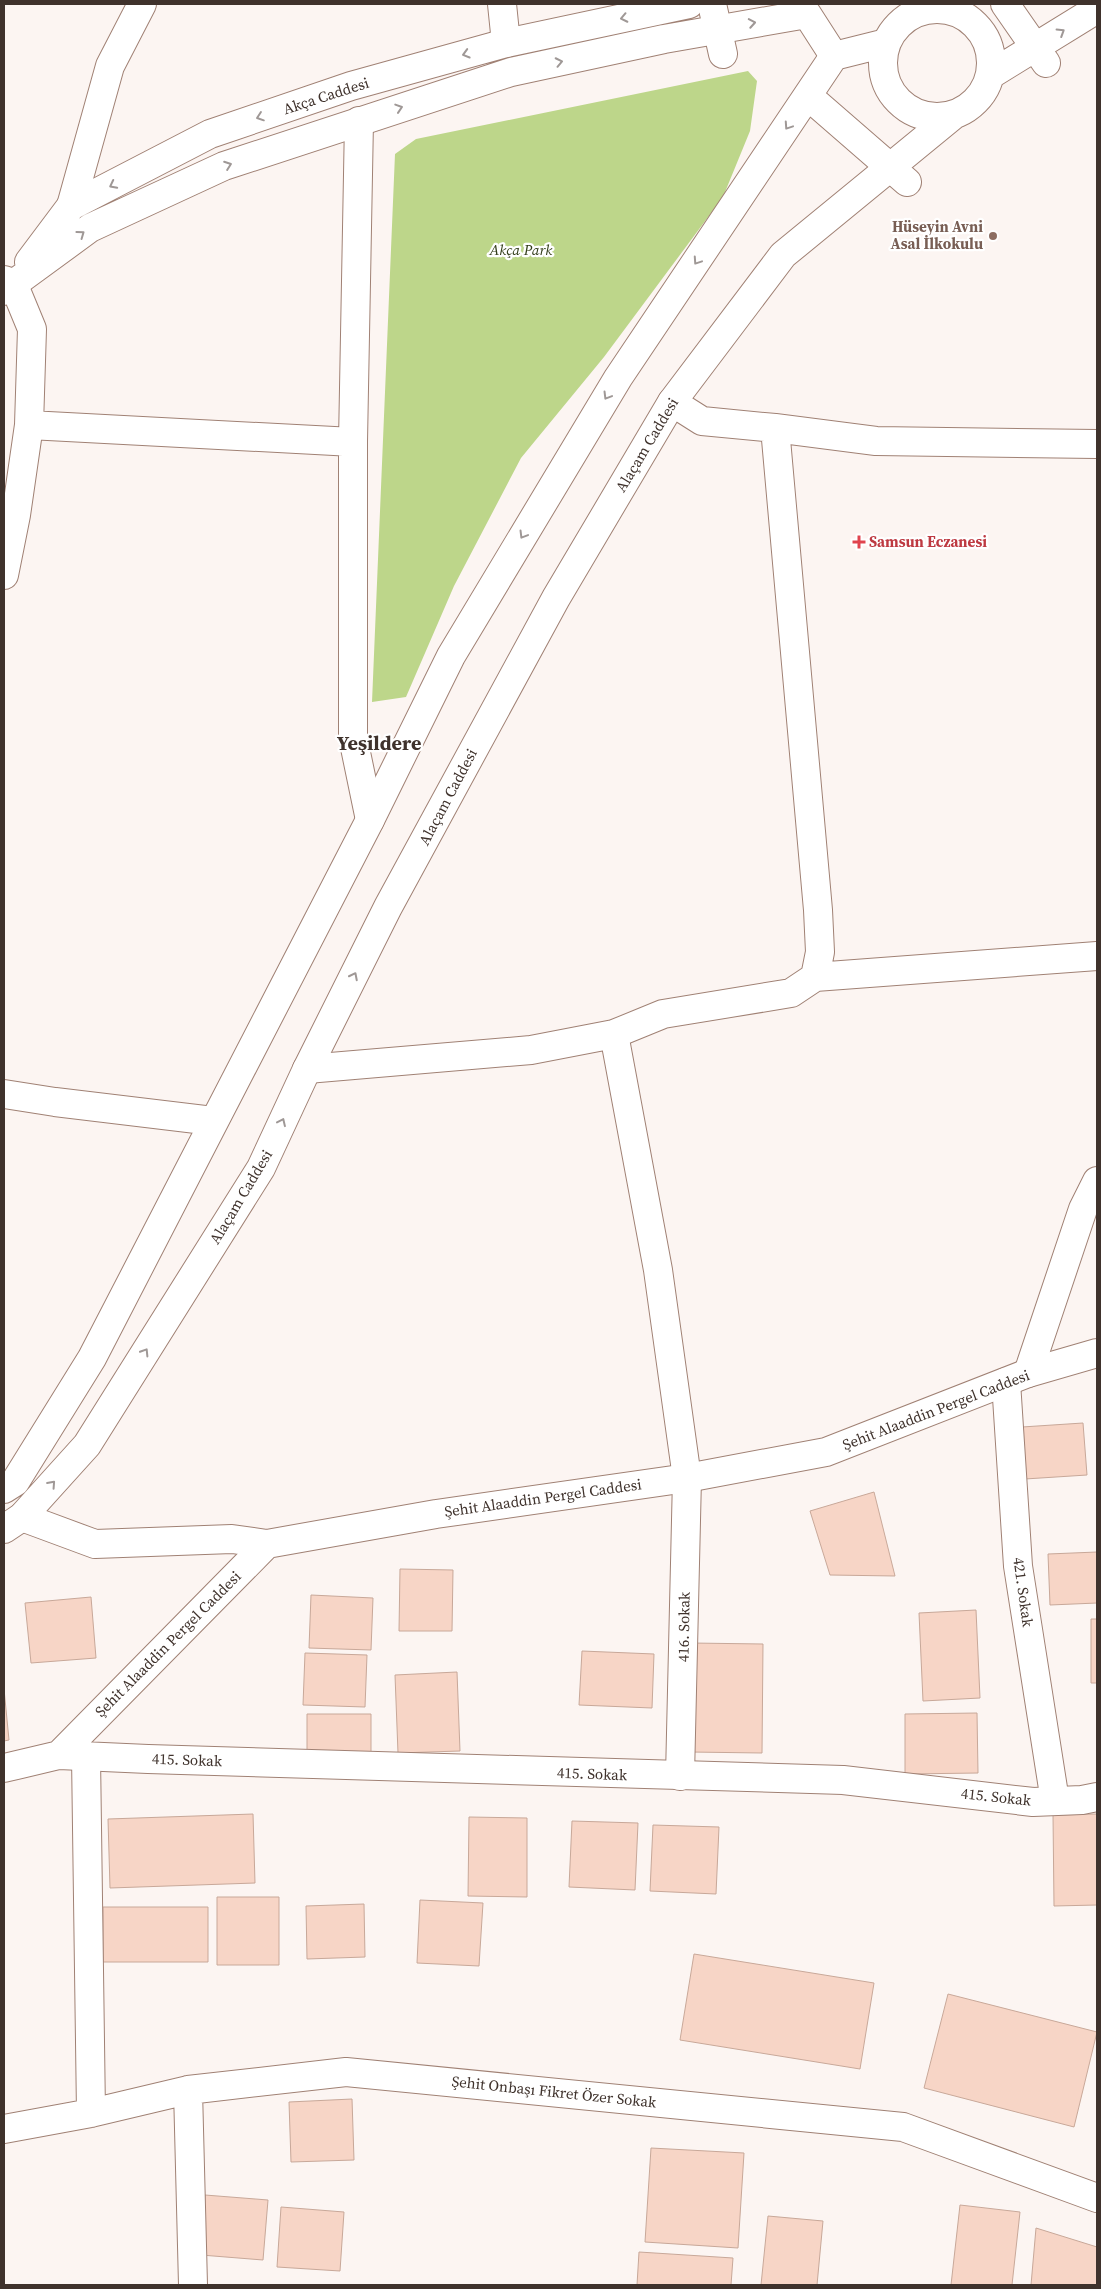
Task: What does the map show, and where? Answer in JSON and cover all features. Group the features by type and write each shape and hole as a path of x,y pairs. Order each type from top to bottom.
{"street":[{"path":"71,206 110,66 142,4"},
{"path":"502,4 506,43"},
{"name":"Akça Caddesi","path":"7,284 71,206 210,134 351,86 506,43 689,4"},
{"path":"1005,4 1041,55"},
{"path":"927,7 961,14 976,25 986,40 991,57 990,75 983,92 971,105 955,114 938,117 920,114 904,106 892,94 884,78 882,60 886,43 895,28 909,16 927,7"},
{"path":"990,75 1041,55 1097,9"},
{"path":"4,575 16,515 29,425 32,330 7,284 90,228 224,166 511,72 717,29 806,14 834,56"},
{"path":"4,1489 15,1482 92,1358 370,820 451,656 618,378 834,56 886,43"},
{"path":"808,96 898,175"},
{"name":"Alaçam Caddesi","path":"13,1523 92,1437 261,1168 307,1069 388,907 556,598 672,402 783,255 898,175 955,114"},
{"path":"359,121 353,442 353,738 370,820"},
{"path":"672,402 702,422 776,428 876,440 1097,444"},
{"path":"29,425 353,442"},
{"path":"776,428 818,910 820,952 815,976"},
{"path":"307,1069 531,1050 614,1034 663,1014 791,993 815,976 1097,956"},
{"name":"416. Sokak","path":"614,1034 658,1270 687,1478 680,1776"},
{"path":"4,1094 213,1121"},
{"path":"1017,1378 1083,1209 1097,1181"},
{"name":"Şehit Alaaddin Pergel Caddesi","path":"59,1754 267,1544 436,1514 687,1478 826,1452 1017,1378 1097,1353"},
{"name":"421. Sokak","path":"1017,1378 1018,1566 1055,1801"},
{"path":"13,1523 95,1544 232,1539 267,1544"},
{"path":"4,1768 59,1754"},
{"name":"415. Sokak","path":"59,1754 843,1780 1033,1802 1097,1797"},
{"path":"86,1756 92,2113"},
{"name":"Şehit Onbaşı Fikret Özer Sokak","path":"4,2129 92,2113 188,2090 346,2072 903,2127 1097,2198"},
{"path":"188,2090 193,2285"}],"green space":[{"name":"Akça Park","path":"748,71 757,81 750,131 723,197 604,357 521,458 454,586 406,697 372,702 395,154 416,139"}],"building":[{"path":"1083,1423 1087,1475 1025,1479 1022,1427"},
{"path":"874,1492 895,1576 830,1575 810,1511"},
{"path":"1097,1552 1097,1603 1050,1605 1048,1554"},
{"path":"400,1569 453,1570 452,1631 399,1631"},
{"path":"311,1595 373,1598 371,1650 309,1648"},
{"path":"91,1597 96,1658 31,1663 25,1603"},
{"path":"976,1610 980,1698 923,1701 919,1613"},
{"path":"1091,1619 1097,1619 1097,1683 1091,1683"},
{"path":"691,1643 763,1644 762,1753 690,1752"},
{"path":"582,1651 654,1654 652,1708 579,1705"},
{"path":"305,1653 367,1655 365,1707 303,1705"},
{"path":"457,1672 460,1751 398,1753 395,1675"},
{"path":"4,1689 9,1740 4,1741"},
{"path":"977,1713 978,1773 905,1774 905,1714"},
{"path":"307,1714 371,1714 371,1754 307,1754"},
{"path":"253,1814 255,1883 110,1888 108,1819"},
{"path":"1097,1814 1097,1905 1054,1906 1053,1815"},
{"path":"469,1817 527,1818 527,1897 468,1896"},
{"path":"572,1821 638,1823 635,1890 569,1887"},
{"path":"653,1825 719,1827 716,1894 650,1891"},
{"path":"217,1897 279,1897 279,1965 217,1965"},
{"path":"420,1900 483,1903 479,1966 417,1963"},
{"path":"364,1904 365,1957 307,1959 306,1906"},
{"path":"103,1907 208,1907 208,1962 103,1962"},
{"path":"694,1954 874,1983 860,2069 680,2040"},
{"path":"948,1994 1097,2032 1074,2127 924,2088"},
{"path":"352,2099 354,2160 291,2162 289,2102"},
{"path":"651,2148 744,2153 738,2248 645,2242"},
{"path":"205,2195 268,2200 263,2260 201,2255"},
{"path":"960,2205 1020,2212 1012,2285 951,2285"},
{"path":"281,2207 344,2212 340,2271 277,2267"},
{"path":"768,2216 823,2221 817,2285 761,2285"},
{"path":"1036,2228 1097,2247 1097,2285 1031,2285"},
{"path":"639,2252 733,2258 731,2285 637,2285"}],"place":[{"name":"Hüseyin Avni Asal İlkokulu","path":"993,236"},
{"name":"Samsun Eczanesi","path":"859,542"}],"district":[{"name":"Yeşildere","path":"379,743"}]}
